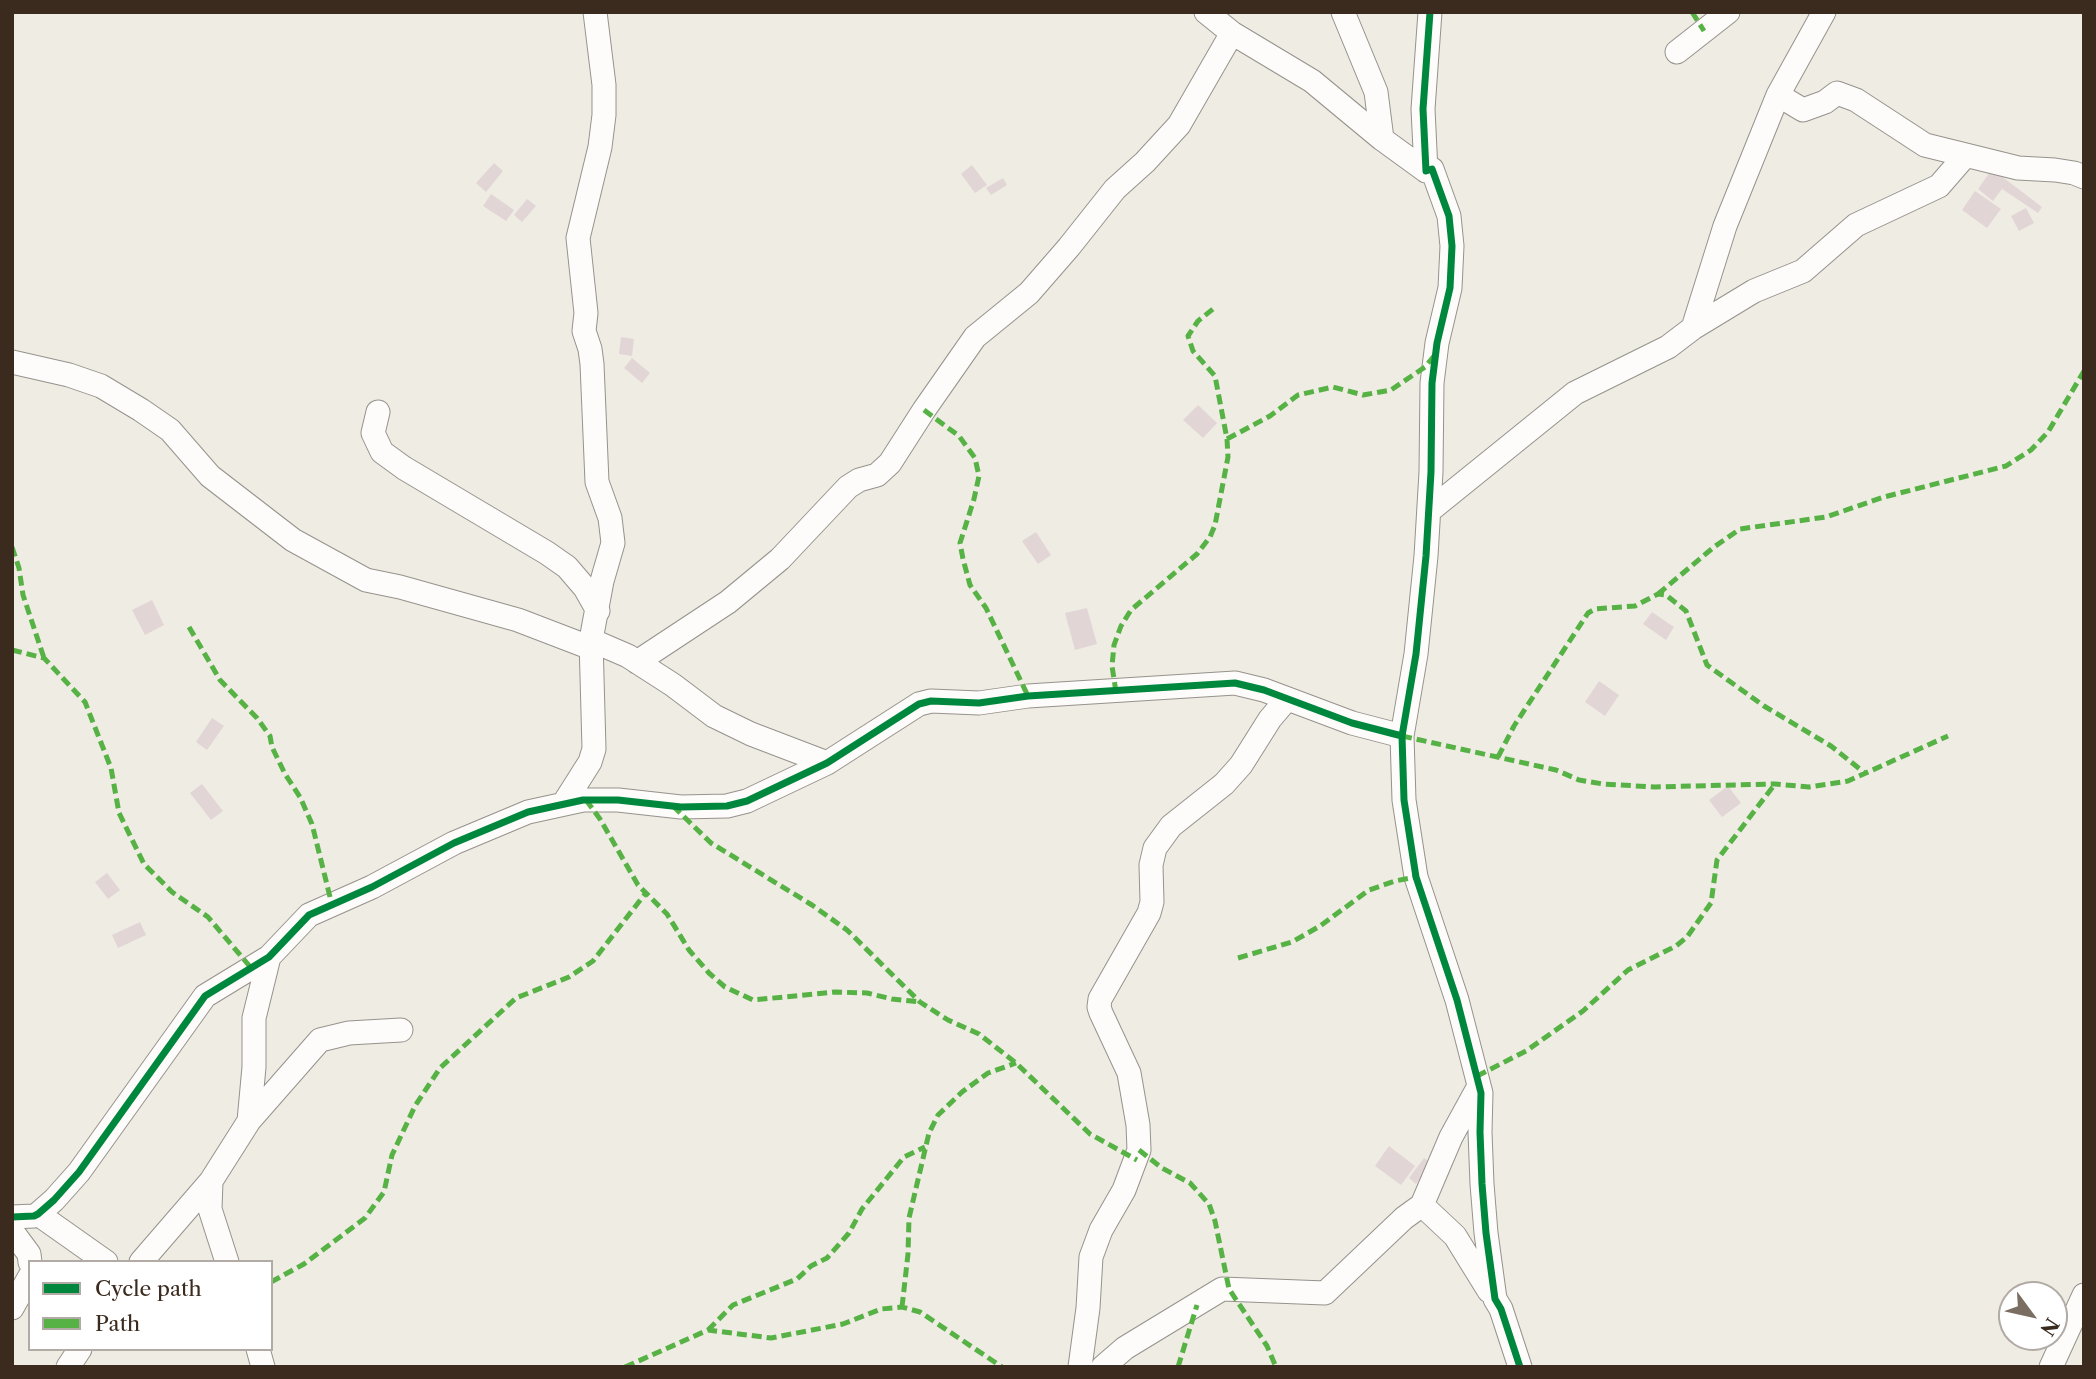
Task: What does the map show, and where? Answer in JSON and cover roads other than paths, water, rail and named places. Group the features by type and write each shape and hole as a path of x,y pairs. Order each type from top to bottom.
{"street":[{"path":"564,803 590,762 593,750 591,644 601,581 613,543 610,518 597,482 592,364 584,331 586,313 578,238 600,147 604,115 604,85 595,12"},
{"path":"1206,12 1232,33 1312,81 1382,139 1426,171"},
{"path":"1343,12 1376,92 1382,139"},
{"path":"1426,171 1423,109 1430,12"},
{"path":"1677,52 1728,12"},
{"path":"1693,328 1725,226 1778,95 1824,12"},
{"path":"637,662 729,602 780,559 848,486 877,475 890,463 975,337 1029,293 1115,188 1145,162 1179,125 1232,33"},
{"path":"1778,95 1802,110 1825,102 1837,93 1856,100 1925,145 2018,168 2074,173 2084,177"},
{"path":"1429,511 1575,393 1668,347 1693,328 1754,291 1803,271 1856,225 1939,186 1965,156"},
{"path":"1426,171 1432,169 1449,216 1452,246 1450,288 1437,343 1432,383 1429,511 1416,654 1402,736 1404,800 1416,877 1457,1000 1479,1085 1483,1196 1494,1299"},
{"path":"12,362 69,375 101,386 141,410 170,430 210,476 293,540 366,580 518,620 637,662 714,716 751,734 827,763"},
{"path":"378,412 373,433 382,452 567,567 598,611"},
{"path":"12,1217 38,1214 79,1172 205,996 269,957 309,915 372,887 454,843 528,812 586,800 618,800 681,807 727,806 747,801 827,763 919,704 931,701 979,703 1020,697 1235,683 1352,723 1402,736"},
{"path":"1080,1367 1091,1257 1101,1230 1124,1190 1139,1150 1138,1125 1129,1073 1098,1007 1100,999 1149,913 1152,902 1151,865 1155,848 1171,826 1213,794 1241,765 1270,719 1287,699"},
{"path":"249,1121 254,1067 254,1018 269,957"},
{"path":"143,1260 211,1181 249,1121 320,1040 348,1032 401,1030"},
{"path":"1103,1367 1125,1348 1222,1289 1325,1293 1404,1218 1422,1205 1451,1138 1479,1085"},
{"path":"211,1181 211,1209 226,1260"},
{"path":"1422,1205 1455,1236 1501,1309 1520,1367"},
{"path":"38,1214 103,1260"},
{"path":"12,1231 29,1254 30,1260"},
{"path":"12,1308 28,1280"},
{"path":"2051,1367 2084,1296"},
{"path":"68,1367 79,1351"}]}
